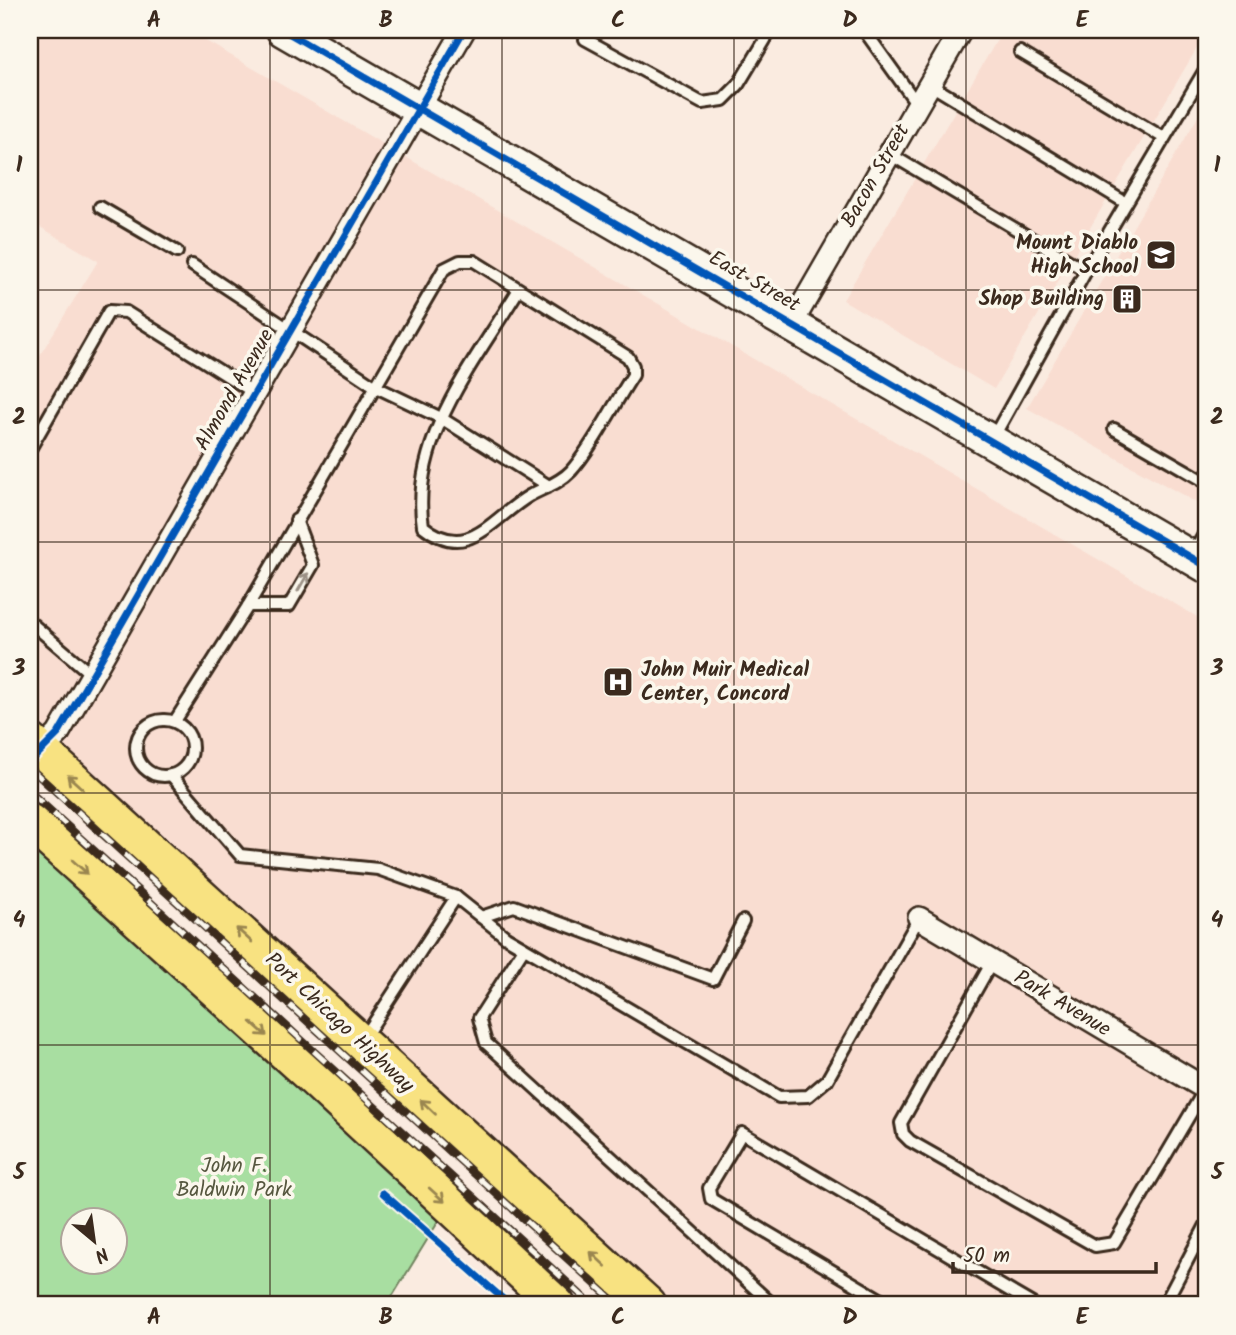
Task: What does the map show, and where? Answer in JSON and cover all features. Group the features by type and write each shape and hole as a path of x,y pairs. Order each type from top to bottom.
{"main road":[{"name":"Port Chicago Highway","path":"34,752 361,1042 648,1305"},
{"path":"30,822 316,1081 557,1305"},
{"path":"316,1081 361,1042"}],"street":[{"name":"East Street","path":"283,30 992,440 1201,551"},
{"name":"Almond Avenue","path":"34,752 58,734 464,30"},
{"name":"Bacon Street","path":"792,323 961,30"},
{"name":"Park Avenue","path":"919,918 1206,1089"}],"lane":[{"path":"585,39 702,103 723,100 738,85 771,30"},
{"path":"863,30 917,104"},
{"path":"1020,52 1164,138"},
{"path":"992,440 1086,271 1206,68"},
{"path":"929,84 1126,203"},
{"path":"888,153 1086,271"},
{"path":"100,207 177,252"},
{"path":"175,722 248,606 444,269 460,261 474,261 519,289 628,357 633,366 633,374 571,471 527,497 478,534 457,541 438,539 423,526 419,501 441,418 519,289"},
{"path":"192,265 376,387 441,418 549,486"},
{"path":"30,449 109,311 126,312 253,392"},
{"path":"1114,429 1206,482"},
{"path":"248,606 289,606 313,565 296,520"},
{"path":"30,622 92,675"},
{"path":"163,719 175,722 187,731 193,748 186,765 171,775 161,776 144,768 136,750 137,741 147,726 163,719"},
{"path":"171,775 240,855 378,869 456,897 524,948 779,1097 808,1096 827,1080 919,918"},
{"path":"361,1042 456,897"},
{"path":"481,917 514,906 712,979 743,921"},
{"path":"524,948 479,1018 486,1043 773,1305"},
{"path":"992,962 901,1123 903,1134 910,1142 1095,1246 1114,1243 1206,1089"},
{"path":"890,1305 711,1199 709,1188 742,1133 1034,1305"},
{"path":"1164,1305 1206,1225"}],"shaded area":[{"name":"John Muir Medical Center, Concord","path":"30,30 187,30 1206,622 1206,1305 648,1305 30,741 30,371 98,261 30,221"},
{"path":"1003,30 1206,30 1206,33 994,389 843,300"},
{"name":"Mount Diablo High School","path":"1206,103 1206,508 1027,408"}],"green space":[{"name":"John F. Baldwin Park","path":"30,822 448,1206 387,1305 30,1305"}],"railway":[{"path":"30,768 618,1305"},
{"path":"30,792 592,1305"}],"cycle path":[{"path":"283,30 1206,566"},
{"path":"30,762 58,734 464,30"},
{"path":"383,1193 510,1305"}],"place":[{"name":"Mount Diablo High School","path":"1161,255"},
{"name":"Shop Building","path":"1127,299"},
{"name":"John Muir Medical Center, Concord","path":"618,682"}]}
